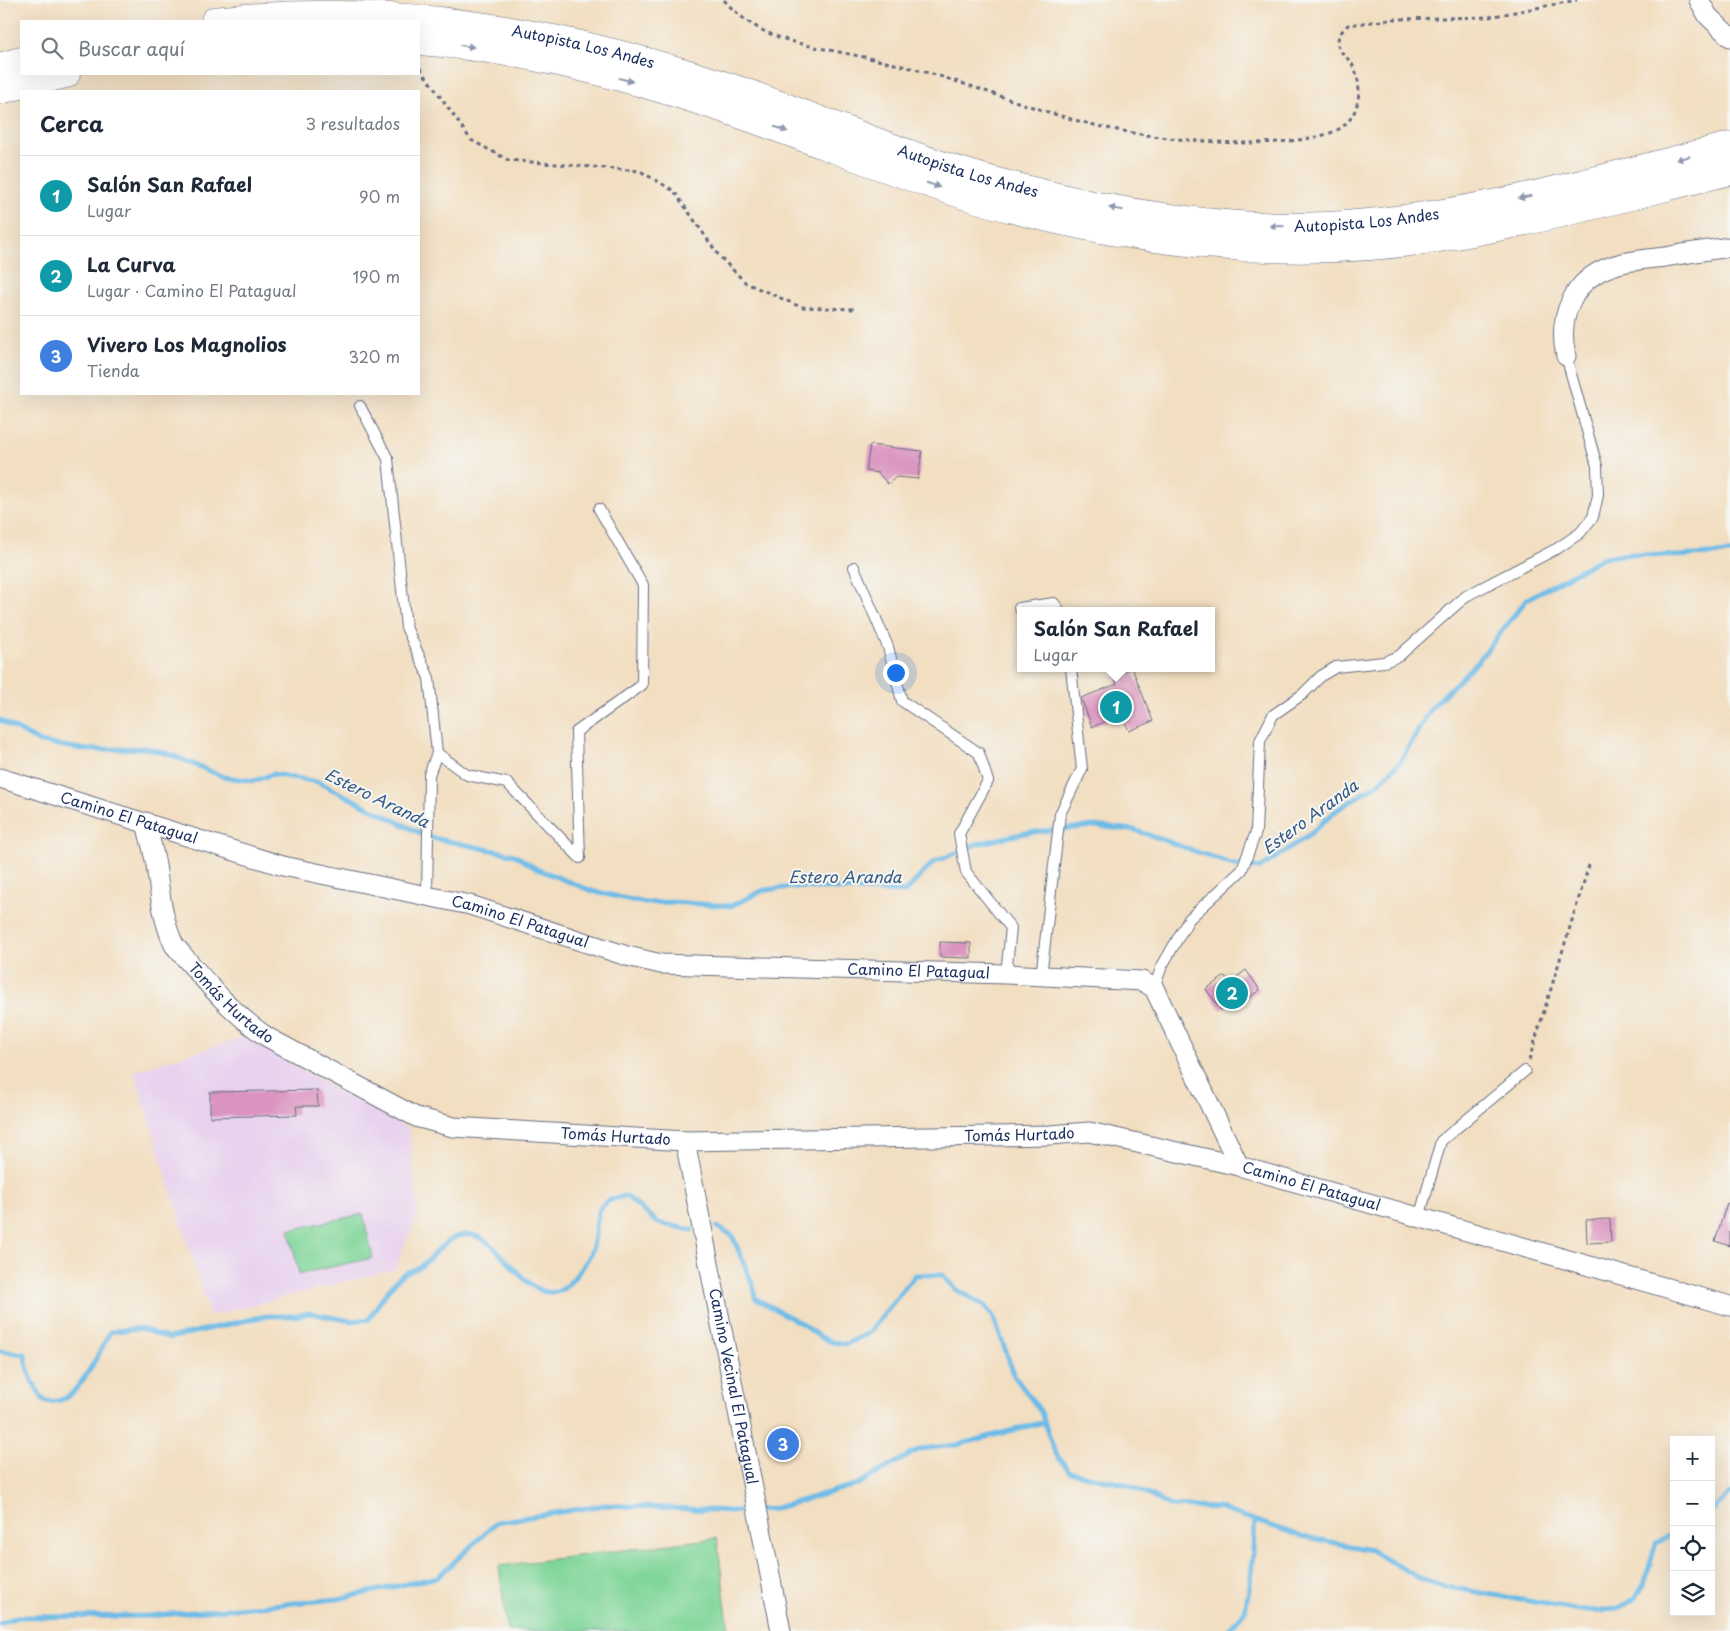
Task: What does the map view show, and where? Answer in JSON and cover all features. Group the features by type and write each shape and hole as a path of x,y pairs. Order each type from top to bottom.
{"highway":[{"name":"Autopista Los Andes","path":"231,20 367,14 438,19 506,28 597,48 700,78 799,112 884,145 988,180 1094,205 1213,222 1318,226 1420,217 1549,192 1730,146"},
{"name":"Autopista Los Andes","path":"420,41 465,45 528,56 676,93 773,126 936,186 1005,207 1085,226 1208,243 1309,248 1431,239 1517,223 1730,171"},
{"path":"0,67 20,61"},
{"path":"0,90 62,75"}],"street":[{"path":"1699,0 1712,21 1730,36"},
{"path":"1566,356 1563,331 1568,307 1581,285 1591,276 1614,265 1730,247"},
{"name":"Camino El Patagual","path":"0,778 283,866 470,905 627,956 661,964 1006,974 1142,981 1154,988 1239,1166 1730,1306"},
{"name":"Tomás Hurtado","path":"146,822 155,863 163,916 174,945 229,1007 245,1022 267,1037 416,1117 444,1124 495,1131 685,1141 1050,1135 1089,1132 1239,1166"},
{"name":"Camino Vecinal El Patagual","path":"685,1141 781,1631"}],"lane":[{"path":"1154,988 1162,966 1189,919 1242,870 1250,852 1256,832 1260,741 1273,715 1303,694 1321,676 1336,667 1384,662 1399,656 1466,596 1558,548 1580,533 1593,517 1598,495 1597,466 1566,356"},
{"path":"360,406 388,459 406,627 429,678 437,753 429,775 427,895"},
{"path":"437,753 467,775 507,783 580,858 576,732 642,685 643,585 599,509"},
{"path":"854,567 888,647 902,700 979,753 988,781 959,834 966,872 1010,928 1006,974"},
{"path":"1026,607 1054,603 1057,607"},
{"path":"1041,977 1060,814 1082,769 1071,672"},
{"path":"1419,1218 1441,1140 1525,1070"}],"path":[{"path":"724,0 758,28 793,44 914,69 1070,118 1150,136 1255,143 1290,142 1337,130 1350,118 1358,103 1359,84 1353,64 1339,50 1338,42 1342,30 1348,25 1396,19 1489,17 1577,0"},
{"path":"420,68 471,140 508,160 640,171 674,191 718,256 746,283 801,307 854,309"},
{"path":"1525,1070 1590,862"}],"shaded area":[{"path":"244,1037 409,1129 418,1213 395,1269 210,1316 134,1071"}],"green space":[{"path":"363,1214 373,1258 299,1274 289,1230"},
{"path":"717,1538 729,1631 507,1631 499,1566"}],"building":[{"path":"870,445 922,451 918,479 896,477 888,484 878,473 866,471"},
{"path":"1122,672 1134,672 1153,721 1129,731 1122,715 1092,727 1081,698 1117,684 1114,675"},
{"path":"940,942 971,943 971,958 940,957"},
{"path":"1246,970 1260,990 1244,1001 1240,997 1221,1010 1206,989 1225,976 1230,982"},
{"path":"317,1090 318,1106 296,1106 297,1115 210,1117 210,1092"},
{"path":"1727,1203 1730,1204 1730,1246 1715,1241"},
{"path":"1610,1219 1611,1242 1587,1243 1586,1220"}],"waterway":[{"name":"Estero Aranda","path":"0,720 40,742 87,750 146,748 169,754 224,777 254,781 273,774 318,782 428,837 515,855 537,869 592,891 645,903 670,902 731,906 764,890 795,887 905,892 934,862 977,844 1025,833 1094,826 1135,830 1234,865 1260,868 1305,838 1337,810 1379,783 1400,762 1431,708 1479,660 1527,599 1604,557 1631,554 1676,556 1730,553"},
{"path":"0,1351 25,1354 29,1373 44,1401 62,1400 79,1385 110,1332 139,1328 169,1338 265,1316 294,1316 310,1313 351,1321 369,1319 401,1276 421,1266 446,1243 456,1237 470,1235 483,1239 530,1284 542,1291 556,1292 568,1285 585,1263 593,1246 599,1213 607,1202 615,1198 626,1196 658,1223 692,1230"},
{"path":"717,1227 732,1235 754,1288 755,1298 832,1342 846,1344 869,1333 915,1275 942,1275 955,1289 983,1305 993,1316 1015,1377 1041,1412 1055,1453 1070,1472 1129,1485 1171,1506 1218,1508 1301,1536 1371,1550 1419,1578 1447,1587 1586,1611 1618,1609 1636,1597 1644,1585 1656,1543 1670,1536"},
{"path":"0,1624 17,1617 149,1616 338,1599 438,1577 497,1522 605,1505 732,1511 773,1509 858,1484 920,1449 957,1445 1044,1422"},
{"path":"1715,1508 1730,1494"},
{"path":"1228,1631 1245,1611 1251,1578 1255,1522"}],"place":[{"name":"Salón San Rafael","path":"1116,707"},
{"name":"La Curva","path":"1232,993"},
{"name":"Vivero Los Magnolios","path":"783,1444"}]}
